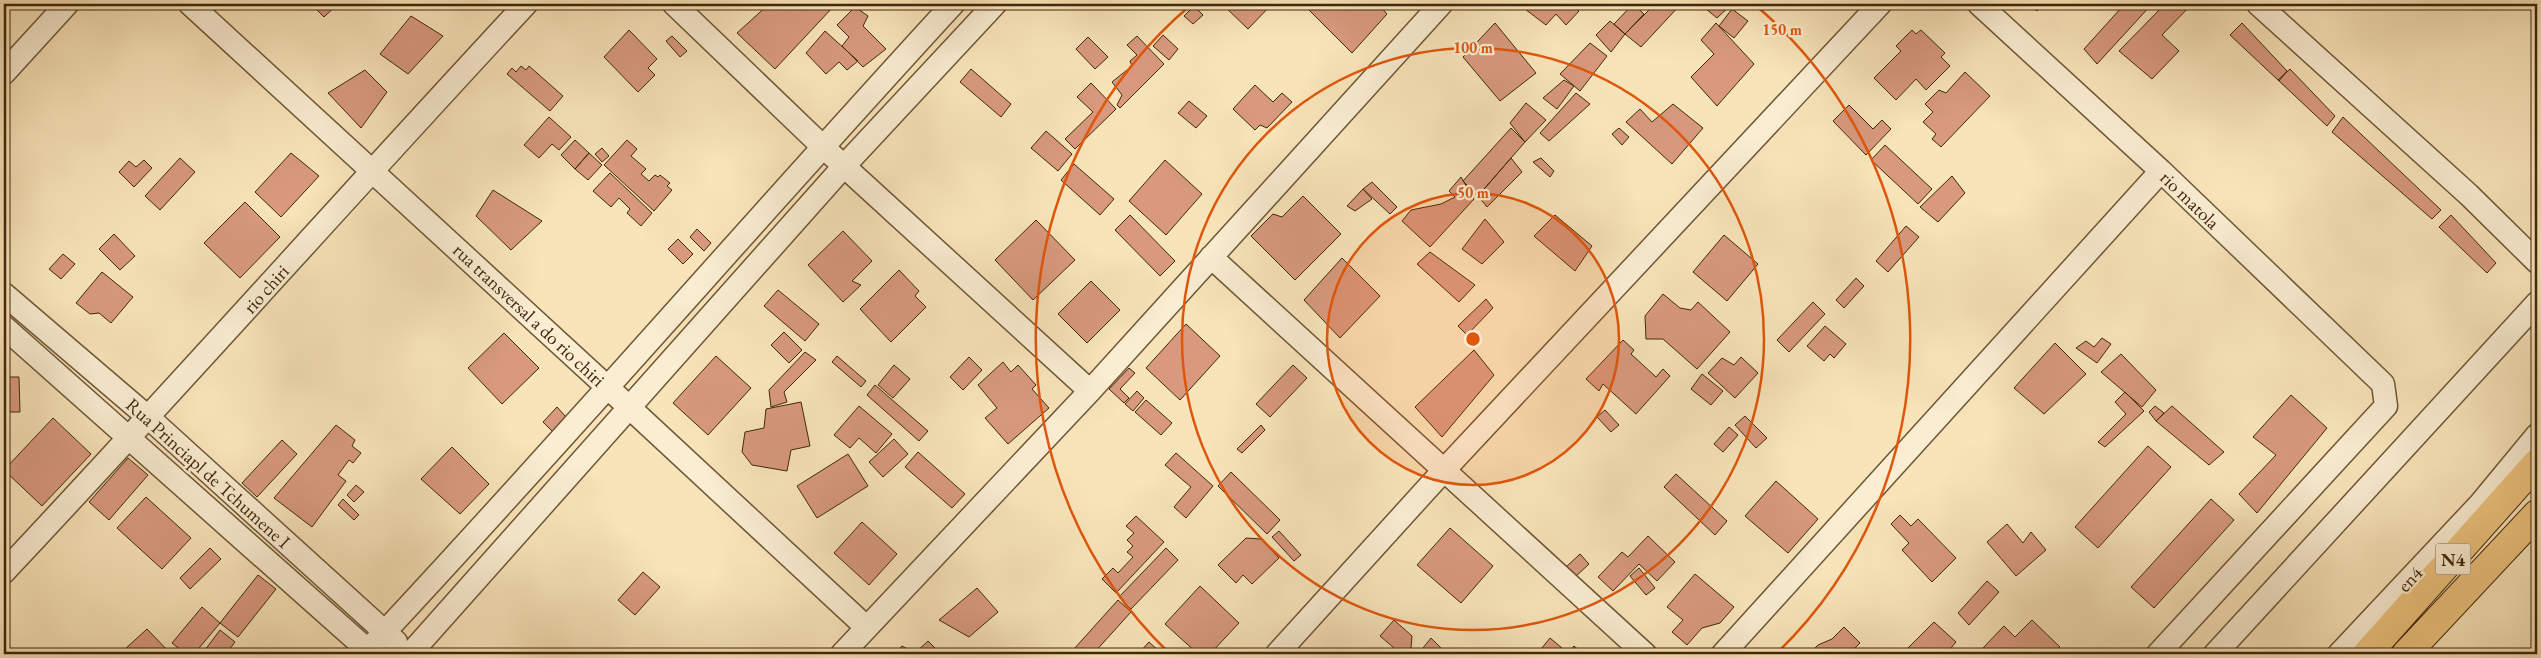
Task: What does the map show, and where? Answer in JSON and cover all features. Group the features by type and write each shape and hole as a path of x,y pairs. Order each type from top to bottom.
{"highway":[{"name":"N4","path":"2367,654 2537,463"},
{"name":"N4","path":"2406,654 2537,514"}],"street":[{"path":"4,73 67,4"},
{"name":"rua transversal a do rio chiri","path":"190,4 866,627"},
{"name":"rio chiri","path":"4,572 149,418 526,4"},
{"path":"674,4 822,146 1090,391"},
{"path":"368,653 608,388 822,146 953,4"},
{"path":"410,654 845,165 995,4"},
{"path":"842,654 1090,391 1441,4"},
{"path":"1277,654 1445,469 1880,4"},
{"name":"rio matola","path":"1979,4 2161,172 2383,384 2386,406 2158,654"},
{"path":"2258,4 2469,195 2537,262"},
{"path":"1723,654 2161,172"},
{"path":"1212,257 1645,654"},
{"name":"Rua Princiapl de Tchumene I","path":"4,294 149,418 410,654"},
{"path":"2215,654 2537,303"},
{"name":"Rua Princiapl de Tchumene I","path":"4,328 368,653"},
{"name":"en4","path":"2339,654 2480,504 2537,435"}],"lane":[{"path":"2534,654 2537,651"}],"building":[{"path":"319,4 338,4 324,17 315,8"},
{"path":"769,4 830,4 833,7 775,69 737,33"},
{"path":"1222,4 1272,4 1248,29"},
{"path":"1314,4 1378,4 1387,14 1352,53 1309,10"},
{"path":"1523,4 1570,4 1579,11 1566,25 1556,14 1546,25 1521,6"},
{"path":"1633,4 1644,14 1625,34 1614,24"},
{"path":"1655,4 1681,4 1641,47 1625,34"},
{"path":"1700,4 1732,4 1717,18"},
{"path":"2029,4 2043,4 2037,11"},
{"path":"2119,4 2152,4 2097,64 2084,49 2122,7"},
{"path":"2165,4 2192,4 2162,35 2179,51 2152,79 2119,51"},
{"path":"1194,6 1203,15 1193,24 1184,16"},
{"path":"855,7 868,16 863,26 886,49 863,67 842,46 849,37 837,25"},
{"path":"1732,9 1748,21 1734,38 1719,26"},
{"path":"411,16 443,36 408,74 380,54"},
{"path":"1610,21 1625,34 1611,52 1596,35"},
{"path":"1495,23 1536,73 1500,101 1463,57"},
{"path":"1716,23 1754,64 1717,106 1691,77 1714,54 1701,40"},
{"path":"2242,23 2287,71 2279,81 2230,35"},
{"path":"629,30 657,59 648,68 655,75 638,92 604,57"},
{"path":"1912,30 1916,34 1921,30 1945,53 1941,57 1950,66 1926,90 1916,79 1896,100 1874,78 1901,51 1896,46"},
{"path":"825,31 858,61 847,70 839,62 826,74 806,53"},
{"path":"1163,35 1178,49 1169,60 1153,46"},
{"path":"672,36 687,51 680,57 666,41"},
{"path":"1137,36 1164,64 1120,108 1117,105 1122,95 1112,82 1132,66 1130,61 1137,55 1127,45"},
{"path":"1088,37 1108,57 1095,69 1076,49"},
{"path":"1590,43 1607,56 1580,91 1560,74"},
{"path":"521,66 526,70 529,66 563,96 550,111 507,74 512,68 516,72"},
{"path":"971,69 1011,104 1001,117 960,82"},
{"path":"2290,69 2335,116 2327,126 2278,80"},
{"path":"365,70 387,92 361,128 328,93"},
{"path":"1965,72 1990,96 1941,147 1932,139 1936,134 1923,122 1933,112 1925,104 1939,90 1946,93"},
{"path":"1564,80 1574,86 1557,109 1543,98"},
{"path":"1091,83 1116,109 1075,149 1065,139 1093,112 1077,97"},
{"path":"1255,85 1273,102 1282,93 1292,102 1267,128 1260,125 1255,130 1233,109"},
{"path":"1576,93 1590,104 1549,141 1540,133"},
{"path":"1189,101 1207,116 1196,128 1178,113"},
{"path":"1526,103 1546,120 1525,142 1510,123"},
{"path":"1673,104 1703,128 1672,164 1626,122 1640,109 1652,122"},
{"path":"1849,105 1873,129 1882,120 1891,129 1866,155 1833,121"},
{"path":"549,117 571,137 559,150 552,144 539,158 524,145"},
{"path":"2343,117 2441,210 2432,219 2332,132"},
{"path":"1511,128 1525,142 1478,196 1463,181"},
{"path":"1619,128 1629,137 1622,145 1612,134"},
{"path":"1046,131 1072,154 1058,171 1031,148"},
{"path":"575,140 589,153 575,169 561,155"},
{"path":"627,140 637,149 631,156 646,169 641,174 649,181 655,175 658,177 660,175 670,183 667,186 672,190 654,211 604,165"},
{"path":"1885,145 1932,189 1918,204 1871,160"},
{"path":"602,148 609,156 602,162 595,154"},
{"path":"291,153 319,176 281,217 255,192"},
{"path":"589,153 602,165 588,180 575,169"},
{"path":"180,158 195,172 160,210 145,196"},
{"path":"1511,158 1522,172 1487,207 1478,196"},
{"path":"1541,158 1554,171 1550,177 1533,162"},
{"path":"144,160 152,168 134,187 119,172 129,161 136,167"},
{"path":"1165,160 1202,194 1166,235 1129,201"},
{"path":"1074,164 1114,199 1100,215 1061,180"},
{"path":"610,173 652,213 641,226 627,213 630,209 619,198 611,207 593,191"},
{"path":"1952,176 1965,193 1938,222 1920,207"},
{"path":"1461,177 1474,199 1430,247 1402,221 1411,210 1441,204 1455,197 1449,191"},
{"path":"1372,182 1397,207 1390,214 1363,189"},
{"path":"1363,189 1372,199 1355,211 1347,206"},
{"path":"493,190 542,221 511,250 476,216"},
{"path":"1303,196 1341,234 1295,280 1251,236 1273,214 1282,217"},
{"path":"245,202 280,237 240,278 204,243"},
{"path":"1130,215 1175,261 1160,276 1115,230"},
{"path":"1555,215 1592,246 1575,271 1534,236"},
{"path":"2451,215 2496,263 2487,273 2439,227"},
{"path":"1485,219 1504,242 1482,264 1462,249"},
{"path":"1036,220 1075,260 1033,300 995,260"},
{"path":"1906,226 1919,237 1888,272 1876,261"},
{"path":"697,229 711,243 704,251 690,237"},
{"path":"843,231 872,261 852,281 861,285 843,302 808,265"},
{"path":"114,234 135,256 120,270 99,249"},
{"path":"1724,235 1758,264 1727,301 1693,272"},
{"path":"678,239 693,254 683,264 668,249"},
{"path":"1430,252 1475,285 1459,302 1417,264"},
{"path":"63,254 75,264 61,279 49,269"},
{"path":"1342,258 1380,296 1340,338 1304,300"},
{"path":"899,270 919,291 915,296 926,307 891,342 860,309"},
{"path":"102,272 133,297 111,323 99,313 90,314 76,303"},
{"path":"1856,278 1864,286 1844,308 1836,300"},
{"path":"1091,281 1120,310 1087,343 1058,314"},
{"path":"778,290 819,324 805,341 764,306"},
{"path":"1663,294 1680,308 1691,310 1698,302 1730,332 1697,369 1663,339 1646,339 1645,316"},
{"path":"1486,299 1493,308 1467,335 1458,326"},
{"path":"1813,302 1825,314 1789,352 1777,340"},
{"path":"1186,324 1220,356 1180,400 1146,368"},
{"path":"1825,326 1846,344 1834,358 1830,354 1824,361 1807,346"},
{"path":"784,332 802,350 789,363 771,345"},
{"path":"504,333 539,368 502,404 468,368"},
{"path":"2102,338 2111,344 2097,363 2076,348 2086,341 2094,347"},
{"path":"1623,340 1634,350 1631,354 1656,377 1663,369 1670,376 1636,414 1603,384 1599,391 1586,379"},
{"path":"2055,343 2086,374 2044,414 2014,388"},
{"path":"1474,350 1494,375 1442,437 1415,407"},
{"path":"805,352 816,360 784,392 787,402 771,407 769,390"},
{"path":"2121,354 2156,390 2142,407 2101,372"},
{"path":"716,356 751,388 708,435 673,403"},
{"path":"837,356 866,381 861,387 832,362"},
{"path":"969,357 982,370 963,390 950,377"},
{"path":"1741,357 1758,373 1735,398 1708,373 1722,358 1734,365"},
{"path":"1003,362 1011,372 1018,365 1036,385 1032,389 1049,408 1008,444 985,418 997,408 978,385"},
{"path":"894,365 910,379 893,398 878,385"},
{"path":"1293,365 1307,378 1270,417 1256,404"},
{"path":"1129,368 1135,373 1120,389 1129,398 1124,403 1109,389"},
{"path":"1702,374 1723,391 1711,405 1691,389"},
{"path":"4,377 19,377 20,412 4,412"},
{"path":"875,385 928,431 919,441 867,395"},
{"path":"1137,391 1144,398 1133,411 1125,404"},
{"path":"2125,392 2144,411 2105,447 2098,442 2126,414 2115,402"},
{"path":"2291,395 2327,428 2257,513 2239,494 2276,455 2253,437"},
{"path":"1146,400 1172,423 1161,435 1135,412"},
{"path":"801,402 810,446 791,450 787,471 752,465 742,452 745,432 764,428 766,409"},
{"path":"859,406 892,434 876,453 859,438 850,448 834,435"},
{"path":"2155,406 2164,413 2156,421 2149,412"},
{"path":"2172,406 2224,452 2209,465 2156,421"},
{"path":"557,407 566,417 552,431 543,422"},
{"path":"1605,410 1619,425 1611,432 1597,417"},
{"path":"1745,416 1767,438 1756,448 1735,425"},
{"path":"53,418 91,454 42,506 4,470"},
{"path":"336,425 355,440 352,446 361,453 353,463 349,460 338,475 346,481 312,527 274,498"},
{"path":"1261,425 1265,430 1242,453 1237,449"},
{"path":"1729,427 1738,435 1723,452 1714,444"},
{"path":"894,439 908,454 883,477 869,462"},
{"path":"282,440 297,454 257,497 242,483"},
{"path":"2148,446 2171,467 2098,548 2075,527"},
{"path":"452,447 489,484 460,514 421,479"},
{"path":"918,452 965,494 952,508 905,467"},
{"path":"1176,453 1213,486 1186,518 1174,507 1191,487 1165,465"},
{"path":"848,454 868,486 817,518 797,486"},
{"path":"128,458 148,475 109,520 89,502"},
{"path":"1231,472 1280,520 1267,534 1218,486"},
{"path":"1676,474 1727,521 1715,535 1664,487"},
{"path":"1776,481 1818,519 1788,553 1745,516"},
{"path":"356,485 364,492 354,502 347,495"},
{"path":"146,497 191,538 162,569 117,528"},
{"path":"343,499 359,515 354,520 338,505"},
{"path":"2211,499 2234,520 2154,608 2131,587"},
{"path":"1900,515 1911,526 1918,519 1956,558 1932,582 1902,550 1909,543 1891,524"},
{"path":"1136,516 1164,542 1116,593 1102,579 1113,568 1118,573 1133,557 1127,552 1133,546 1127,540 1134,533 1126,526"},
{"path":"862,522 897,554 869,585 834,553"},
{"path":"2007,524 2023,543 2031,532 2046,550 2016,576 1987,542"},
{"path":"1450,528 1493,566 1461,603 1417,565"},
{"path":"1279,531 1301,555 1294,561 1272,537"},
{"path":"1648,536 1675,562 1657,581 1639,564 1613,591 1598,577 1622,552 1628,557"},
{"path":"1246,538 1261,539 1279,558 1252,584 1243,575 1236,583 1218,565"},
{"path":"210,548 221,559 190,589 180,578"},
{"path":"1166,548 1178,560 1131,609 1119,597"},
{"path":"1580,554 1589,564 1575,577 1566,567"},
{"path":"1639,568 1655,588 1646,595 1630,576"},
{"path":"643,572 660,587 635,615 618,600"},
{"path":"1695,574 1734,607 1720,623 1702,628 1687,645 1672,632 1683,620 1667,607"},
{"path":"258,575 276,589 238,637 220,623"},
{"path":"1987,581 1999,592 1969,625 1958,613"},
{"path":"1200,586 1239,623 1210,654 1198,654 1165,624"},
{"path":"977,588 998,612 969,637 939,620"},
{"path":"1118,600 1131,612 1093,654 1081,654 1074,649"},
{"path":"202,607 220,623 194,654 186,654 172,643"},
{"path":"1394,620 1412,636 1411,648 1406,654 1401,654 1380,636"},
{"path":"2032,620 2060,647 2053,654 1990,654 1983,648 2004,626 2015,637"},
{"path":"1934,622 1956,642 1946,654 1914,654 1907,649"},
{"path":"1844,627 1860,643 1849,654 1809,654 1818,645 1832,639"},
{"path":"147,629 171,654 128,654 124,650"},
{"path":"220,630 235,642 226,654 202,654"},
{"path":"1431,638 1447,654 1430,654 1423,648"},
{"path":"1550,638 1568,653 1574,646 1583,654 1543,654 1545,652 1541,649"},
{"path":"928,641 941,654 894,654 902,646 915,653"},
{"path":"1149,642 1162,654 1138,654"}]}
